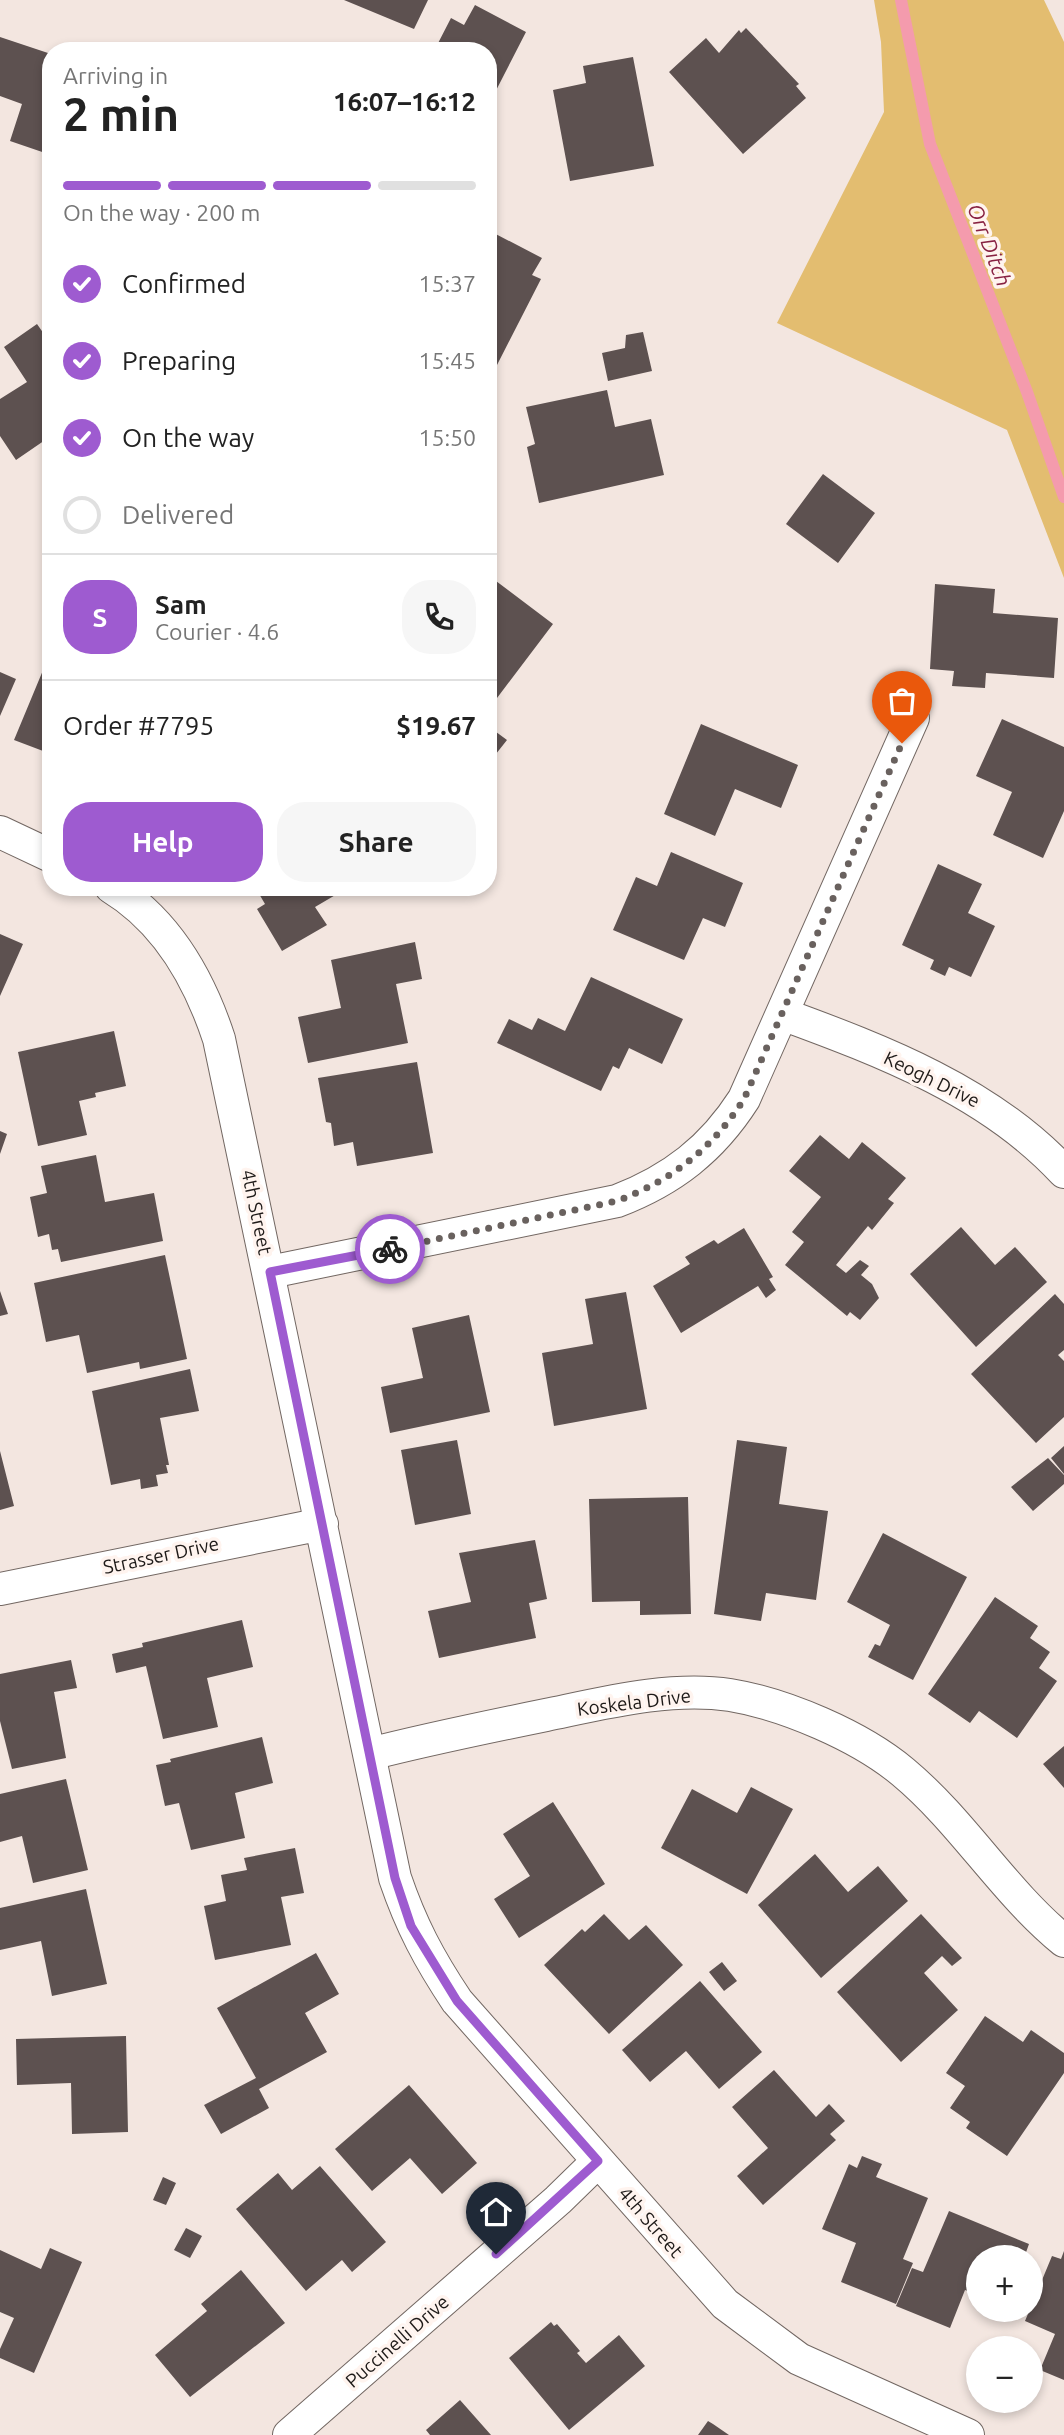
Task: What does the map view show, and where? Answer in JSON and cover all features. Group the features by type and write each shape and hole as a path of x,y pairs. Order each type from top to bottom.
{"street":[{"path":"270,1272 617,1201 649,1189 703,1152 728,1124 744,1099 913,718"},
{"path":"0,832 42,852"},
{"name":"4th Street","path":"124,896 161,930 186,962 206,998 219,1039 395,1878 411,1926 430,1961 457,2001 718,2296 763,2335 799,2360 967,2435"},
{"name":"Keogh Drive","path":"782,1014 855,1043 974,1099 1011,1123 1064,1172"},
{"name":"Strasser Drive","path":"0,1589 322,1524"},
{"name":"Koskela Drive","path":"370,1754 591,1706 647,1697 687,1693 729,1695 774,1706 863,1745 901,1770 926,1793 1025,1904 1064,1941"},
{"name":"Puccinelli Drive","path":"289,2435 558,2200 598,2161"}],"shaded area":[{"path":"874,0 1044,0 1064,42 1064,578 1007,430 777,323 884,112 881,42"}],"building":[{"path":"344,0 428,0 414,29"},
{"path":"475,5 526,32 497,88 497,42 439,42 451,18 464,25"},
{"path":"746,28 799,84 796,86 806,98 743,154 669,72 706,38 719,53 739,30 741,33"},
{"path":"0,37 42,51 42,152 10,141 22,104 0,96"},
{"path":"633,57 654,166 570,181 553,90 586,83 583,66"},
{"path":"497,235 542,258 532,275 541,279 497,365"},
{"path":"37,324 42,331 42,442 16,460 0,436 0,399 27,382 4,347"},
{"path":"643,332 652,371 608,381 602,353 625,348 626,335"},
{"path":"607,390 615,427 651,419 664,475 539,503 527,447 535,444 526,407"},
{"path":"823,474 875,513 838,563 786,524"},
{"path":"497,582 553,624 497,698"},
{"path":"935,584 995,589 993,613 1058,618 1054,678 986,673 985,688 952,686 954,671 930,669"},
{"path":"0,672 16,679 0,716"},
{"path":"42,673 42,751 14,740"},
{"path":"1002,719 1064,747 1064,811 1043,858 993,835 1012,792 976,776"},
{"path":"701,724 798,765 781,808 735,789 715,836 664,814"},
{"path":"497,733 507,740 497,753"},
{"path":"671,852 743,883 725,927 703,918 684,960 613,930 636,877 657,886"},
{"path":"938,864 982,884 968,913 995,926 971,977 949,967 945,976 930,969 934,960 902,945"},
{"path":"260,896 334,896 315,907 327,925 282,951 257,909 265,904"},
{"path":"0,934 23,944 0,996"},
{"path":"415,942 422,979 396,984 408,1043 308,1063 298,1017 341,1008 331,960"},
{"path":"591,977 683,1019 662,1064 629,1048 619,1069 613,1066 601,1091 497,1043 509,1019 532,1030 538,1018 565,1031"},
{"path":"114,1031 126,1086 95,1093 96,1097 79,1101 87,1135 38,1146 18,1052"},
{"path":"417,1062 433,1153 357,1166 353,1142 334,1146 331,1123 326,1122 318,1078"},
{"path":"0,1131 7,1134 0,1154"},
{"path":"820,1135 849,1159 862,1142 906,1178 888,1199 894,1203 872,1230 868,1226 836,1265 846,1273 860,1260 869,1266 861,1275 872,1284 879,1298 860,1320 850,1312 847,1316 785,1265 804,1242 792,1232 821,1197 789,1171"},
{"path":"96,1155 105,1202 154,1193 163,1241 61,1262 58,1249 52,1250 49,1234 38,1237 30,1197 47,1193 41,1166"},
{"path":"961,1227 995,1265 1015,1247 1047,1282 976,1347 910,1274"},
{"path":"744,1228 773,1277 769,1279 776,1290 766,1298 758,1286 681,1333 653,1286 690,1264 685,1257 714,1240 718,1244"},
{"path":"165,1255 187,1359 140,1369 139,1362 87,1373 79,1335 46,1342 34,1283"},
{"path":"0,1291 8,1314 0,1316"},
{"path":"626,1292 647,1409 554,1426 542,1353 593,1344 585,1299"},
{"path":"1055,1294 1064,1304 1064,1350 1058,1355 1064,1361 1064,1417 1036,1443 971,1374"},
{"path":"469,1315 490,1412 390,1433 381,1387 423,1378 412,1328"},
{"path":"190,1369 199,1411 160,1418 169,1465 166,1465 168,1473 156,1475 158,1486 141,1489 140,1479 111,1485 92,1391"},
{"path":"457,1440 471,1514 415,1525 401,1450"},
{"path":"737,1440 787,1447 779,1504 828,1511 816,1600 766,1593 761,1621 714,1614"},
{"path":"1064,1446 1064,1474 1051,1458"},
{"path":"0,1451 14,1506 0,1510"},
{"path":"1048,1458 1064,1475 1064,1484 1033,1511 1011,1487"},
{"path":"688,1497 691,1614 640,1615 640,1601 592,1602 589,1499"},
{"path":"883,1533 967,1577 913,1680 868,1657 875,1644 880,1646 890,1625 847,1602"},
{"path":"535,1540 547,1599 529,1603 536,1638 439,1658 428,1611 471,1602 459,1553"},
{"path":"995,1597 1038,1626 1030,1638 1050,1652 1039,1668 1057,1681 1017,1738 979,1711 970,1723 928,1694"},
{"path":"242,1620 253,1667 207,1678 218,1727 163,1739 146,1666 116,1673 112,1654 143,1647 142,1643"},
{"path":"71,1660 77,1688 54,1692 66,1758 12,1769 0,1721 0,1674"},
{"path":"262,1737 273,1783 235,1793 245,1838 191,1850 179,1803 165,1806 156,1765 171,1762 170,1759"},
{"path":"1064,1746 1064,1788 1043,1764"},
{"path":"66,1779 88,1870 33,1883 22,1836 0,1842 0,1794"},
{"path":"751,1787 793,1809 747,1894 661,1848 692,1789 737,1813"},
{"path":"553,1802 605,1884 519,1938 494,1899 530,1876 503,1834"},
{"path":"295,1848 304,1893 281,1897 291,1945 215,1960 204,1906 226,1901 221,1875 247,1870 244,1858"},
{"path":"815,1854 848,1892 878,1866 908,1901 821,1978 758,1905"},
{"path":"86,1889 107,1984 52,1996 41,1941 0,1950 0,1908"},
{"path":"604,1914 629,1940 646,1925 683,1965 609,2034 544,1965 582,1929 585,1932"},
{"path":"921,1914 962,1958 952,1966 942,1956 924,1973 958,2010 901,2062 837,1992"},
{"path":"316,1953 339,1994 305,2013 327,2052 259,2089 269,2108 221,2134 204,2105 256,2078 217,2008"},
{"path":"722,1962 737,1981 724,1991 709,1972"},
{"path":"700,1981 762,2052 719,2089 686,2051 650,2082 622,2050"},
{"path":"985,2016 1023,2042 1031,2030 1064,2053 1064,2073 1007,2156 966,2128 970,2122 950,2108 965,2086 946,2073"},
{"path":"126,2036 128,2132 72,2134 71,2083 17,2085 16,2039"},
{"path":"774,2070 816,2117 829,2104 845,2121 830,2134 836,2140 763,2205 737,2176 768,2148 732,2107"},
{"path":"409,2085 477,2163 442,2194 410,2158 372,2191 335,2149"},
{"path":"862,2156 882,2164 876,2177 928,2198 903,2259 913,2263 896,2304 841,2282 856,2243 822,2229 849,2164 857,2168"},
{"path":"320,2166 386,2242 352,2272 342,2260 306,2291 236,2209 278,2173 292,2190"},
{"path":"163,2177 176,2183 166,2205 153,2200"},
{"path":"949,2211 1029,2244 966,2245 966,2290 950,2328 896,2306 912,2268 923,2272"},
{"path":"186,2228 202,2236 190,2258 174,2250"},
{"path":"50,2248 82,2262 34,2373 0,2358 0,2349 14,2318 0,2312 0,2250 41,2269"},
{"path":"1064,2251 1064,2380 1043,2371 1043,2363 1055,2334 1027,2322 1043,2322 1043,2278 1052,2256 1061,2259"},
{"path":"241,2270 285,2323 190,2397 155,2355 207,2311 201,2304"},
{"path":"551,2322 554,2326 557,2324 580,2351 577,2353 586,2363 619,2335 645,2366 569,2430 509,2358"},
{"path":"460,2400 491,2435 430,2435 426,2430"},
{"path":"708,2421 713,2424 729,2435 698,2435"}],"waterway":[{"name":"Orr Ditch","path":"901,0 930,144 1027,392 1064,497"}],"way so far":[{"path":"390,1249 617,1201 649,1189 703,1152 728,1124 744,1099 902,743"}],"route":[{"path":"390,1249 270,1272 395,1878 411,1926 430,1961 457,2001 598,2161 496,2254"}]}
